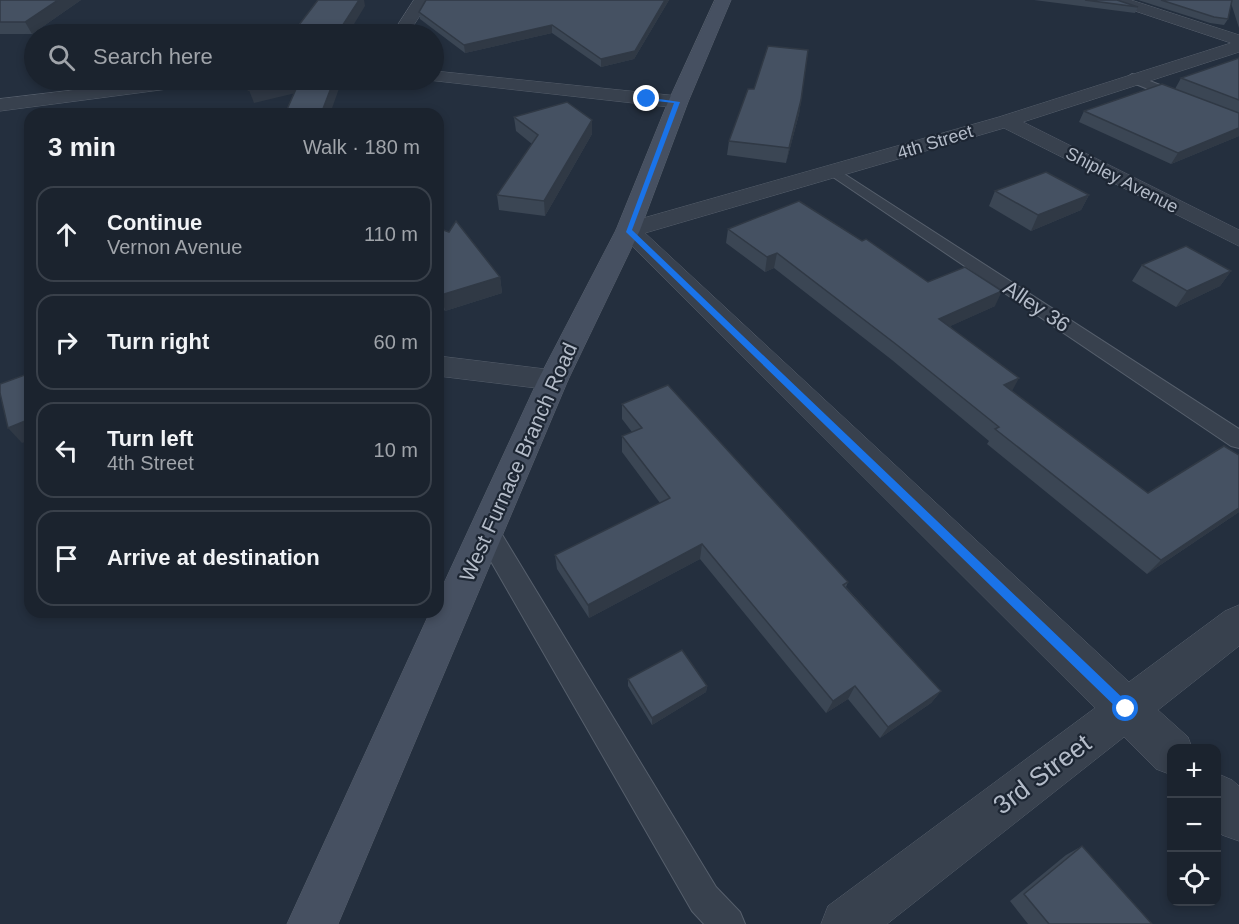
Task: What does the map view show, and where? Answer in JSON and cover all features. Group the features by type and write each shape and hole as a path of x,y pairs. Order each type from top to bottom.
{"street":[{"path":"407,24 423,0"},
{"name":"West Furnace Branch Road","path":"312,924 553,380 628,230 678,102 723,0"},
{"path":"1116,0 1239,40"},
{"name":"4th Street","path":"628,230 1006,121 1132,78 1239,46"},
{"path":"444,77 678,102"},
{"path":"0,105 119,90"},
{"name":"Shipley Avenue","path":"1006,121 1239,239"},
{"path":"628,230 1167,748"},
{"path":"444,367 553,380"},
{"name":"3rd Street","path":"846,924 1239,623"},
{"path":"1218,798 1239,818"}],"lane":[{"path":"1132,78 1239,121"},
{"name":"Alley 36","path":"835,172 1239,440"},
{"path":"486,530 704,899 728,924"}],"building":[{"path":"0,0 58,0 25,22 0,22"},
{"path":"318,0 359,0 343,24 300,24"},
{"path":"426,0 665,0 635,51 601,59 552,25 464,45 444,30 444,24 435,24 419,12"},
{"path":"1085,0 1117,0 1138,7"},
{"path":"1161,0 1232,0 1228,19 1214,17"},
{"path":"768,46 808,50 801,100 789,148 729,141 748,89 754,89"},
{"path":"1239,58 1239,100 1181,78"},
{"path":"1162,84 1239,113 1239,128 1178,153 1084,111"},
{"path":"296,90 330,90 323,108 288,108"},
{"path":"567,102 592,120 544,201 497,195 538,135 514,117"},
{"path":"1046,172 1089,195 1038,215 995,191"},
{"path":"799,201 862,241 866,239 928,282 965,267 1002,291 939,319 1019,378 1004,385 1148,493 1224,446 1239,455 1239,508 1161,560 995,429 999,427 897,345 777,253 767,257 728,229"},
{"path":"456,221 500,277 444,294 444,230 449,232"},
{"path":"1186,246 1231,271 1187,291 1142,265"},
{"path":"24,375 24,421 8,428 0,393 0,384"},
{"path":"668,385 848,582 843,585 941,691 888,727 855,686 833,701 702,544 588,605 555,555 670,498 622,436 642,428 622,404"},
{"path":"682,650 707,686 652,718 628,679"},
{"path":"1082,846 1152,924 1049,924 1024,894"}],"route":[{"path":"647,99 678,102 628,230 1126,709"}]}
